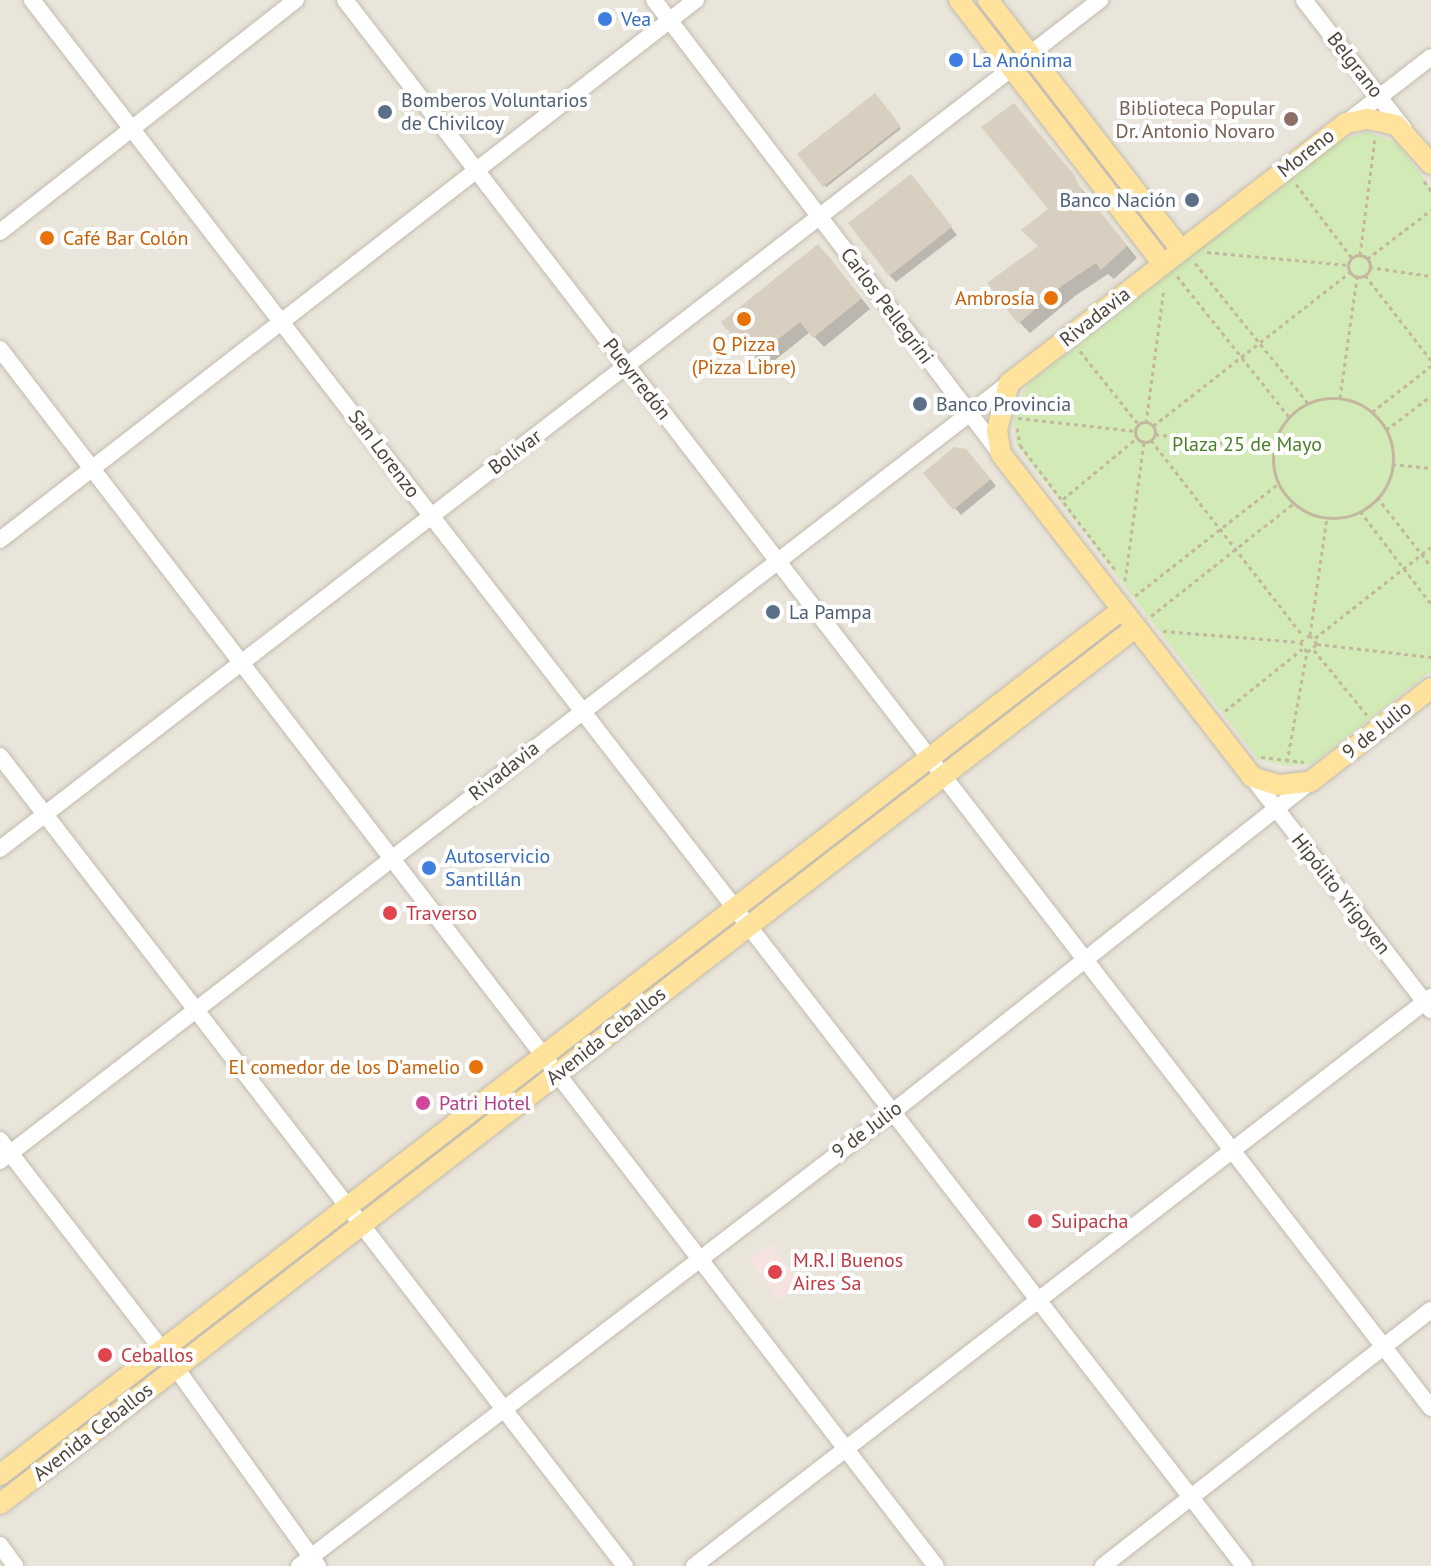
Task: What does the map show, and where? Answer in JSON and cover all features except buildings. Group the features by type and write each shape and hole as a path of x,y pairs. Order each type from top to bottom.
{"main road":[{"path":"959,0 1170,270"},
{"path":"988,0 1187,256"},
{"name":"Belgrano","path":"1346,123 1377,120 1405,130 1427,172"},
{"name":"Moreno","path":"1187,256 1346,123"},
{"name":"Rivadavia","path":"1009,383 1187,256"},
{"path":"1001,454 998,418 1009,383"},
{"name":"Carlos Pellegrini","path":"1001,454 1128,603"},
{"name":"Hipólito Yrigoyen","path":"1128,603 1252,777"},
{"name":"Avenida Ceballos","path":"0,1475 1128,603"},
{"name":"Avenida Ceballos","path":"0,1504 1143,622"},
{"name":"9 de Julio","path":"1309,772 1431,688"},
{"path":"1252,777 1279,785 1309,772"}],"street":[{"name":"San Lorenzo","path":"32,0 583,709 733,910"},
{"path":"0,232 296,0"},
{"name":"Pueyrredón","path":"345,0 927,759 1085,958 1431,1408"},
{"name":"Carlos Pellegrini","path":"654,0 1001,454"},
{"path":"0,540 696,0"},
{"name":"Bolívar","path":"0,849 1100,0"},
{"name":"Belgrano","path":"1304,0 1405,130"},
{"name":"Moreno","path":"1346,123 1431,57"},
{"path":"0,349 936,1566"},
{"name":"Rivadavia","path":"3,1151 196,1009 1009,383"},
{"path":"0,756 625,1566"},
{"name":"9 de Julio","path":"309,1563 503,1406 890,1114 1277,810 1309,772"},
{"name":"Hipólito Yrigoyen","path":"1252,777 1429,1003"},
{"path":"733,910 1244,1566"},
{"path":"694,1566 1231,1151 1429,1003"},
{"path":"3,1151 176,1368 309,1563"},
{"path":"1103,1566 1431,1310"},
{"path":"0,1545 15,1566"}],"path":[{"path":"1367,137 1383,139"},
{"path":"1360,255 1375,138"},
{"path":"1427,172 1431,191"},
{"path":"1283,193 1307,175"},
{"path":"1296,183 1352,258"},
{"path":"1367,259 1431,210"},
{"path":"1207,252 1220,242"},
{"path":"1146,423 1164,285 1170,270 1187,256 1207,252 1348,265"},
{"path":"1360,255 1367,259 1369,267 1365,275 1357,277 1350,272 1348,265 1352,258 1360,255"},
{"path":"1187,256 1308,403"},
{"path":"1369,267 1431,276"},
{"path":"1170,270 1289,417"},
{"path":"1153,426 1350,272"},
{"path":"1365,275 1431,360"},
{"path":"1340,398 1357,277"},
{"path":"1152,295 1164,285"},
{"path":"1069,359 1092,341"},
{"path":"1080,351 1139,425"},
{"path":"1372,412 1431,366"},
{"path":"1386,430 1431,396"},
{"path":"1340,398 1372,412 1386,430 1392,464 1377,497 1360,511 1327,517 1294,503 1279,483 1274,450 1289,417 1308,403 1340,398"},
{"path":"1019,409 1020,445 1125,581"},
{"path":"1018,418 1135,431"},
{"path":"1146,423 1153,426 1155,434 1151,440 1144,442 1137,438 1135,431 1139,425 1146,423"},
{"path":"1155,434 1274,450"},
{"path":"1062,500 1137,438"},
{"path":"1151,440 1303,636"},
{"path":"1144,442 1125,581 1128,603 1143,622 1163,631 1300,642"},
{"path":"1392,464 1431,468"},
{"path":"1128,603 1279,483"},
{"path":"1377,497 1431,566"},
{"path":"1143,622 1294,503"},
{"path":"1360,511 1431,604"},
{"path":"1310,635 1327,517"},
{"path":"1315,638 1431,547"},
{"path":"1163,631 1172,643"},
{"path":"1303,636 1315,638 1317,644 1314,650 1307,652 1302,649 1300,642 1303,636"},
{"path":"1317,644 1431,657"},
{"path":"1225,711 1302,649"},
{"path":"1314,650 1368,716"},
{"path":"1287,763 1307,652"},
{"path":"1216,700 1234,723"},
{"path":"1251,746 1260,757 1309,772"}],"shaded area":[{"path":"0,0 1431,0 1431,1566 0,1566"},
{"name":"M.R.I Buenos Aires Sa","path":"771,1244 801,1284 780,1300 749,1260"}],"green space":[{"name":"Plaza 25 de Mayo","path":"1369,132 1398,144 1431,188 1431,671 1312,764 1287,766 1258,759 1016,444 1014,418 1027,385 1337,140"}],"place":[{"name":"Vea","path":"605,19"},
{"name":"La Anónima","path":"956,60"},
{"name":"Bomberos Voluntarios de Chivilcoy","path":"385,112"},
{"name":"Biblioteca Popular Dr. Antonio Novaro","path":"1291,119"},
{"name":"Banco Nación","path":"1192,200"},
{"name":"Café Bar Colón","path":"47,238"},
{"name":"Ambrosía","path":"1051,298"},
{"name":"Q Pizza (Pizza Libre)","path":"744,319"},
{"name":"Banco Provincia","path":"920,404"},
{"name":"La Pampa","path":"773,612"},
{"name":"Autoservicio Santillán","path":"429,868"},
{"name":"Traverso","path":"390,913"},
{"name":"El comedor de los D'amelio","path":"476,1067"},
{"name":"Patri Hotel","path":"423,1103"},
{"name":"Suipacha","path":"1035,1221"},
{"name":"M.R.I Buenos Aires Sa","path":"775,1272"},
{"name":"Ceballos","path":"105,1355"}]}
